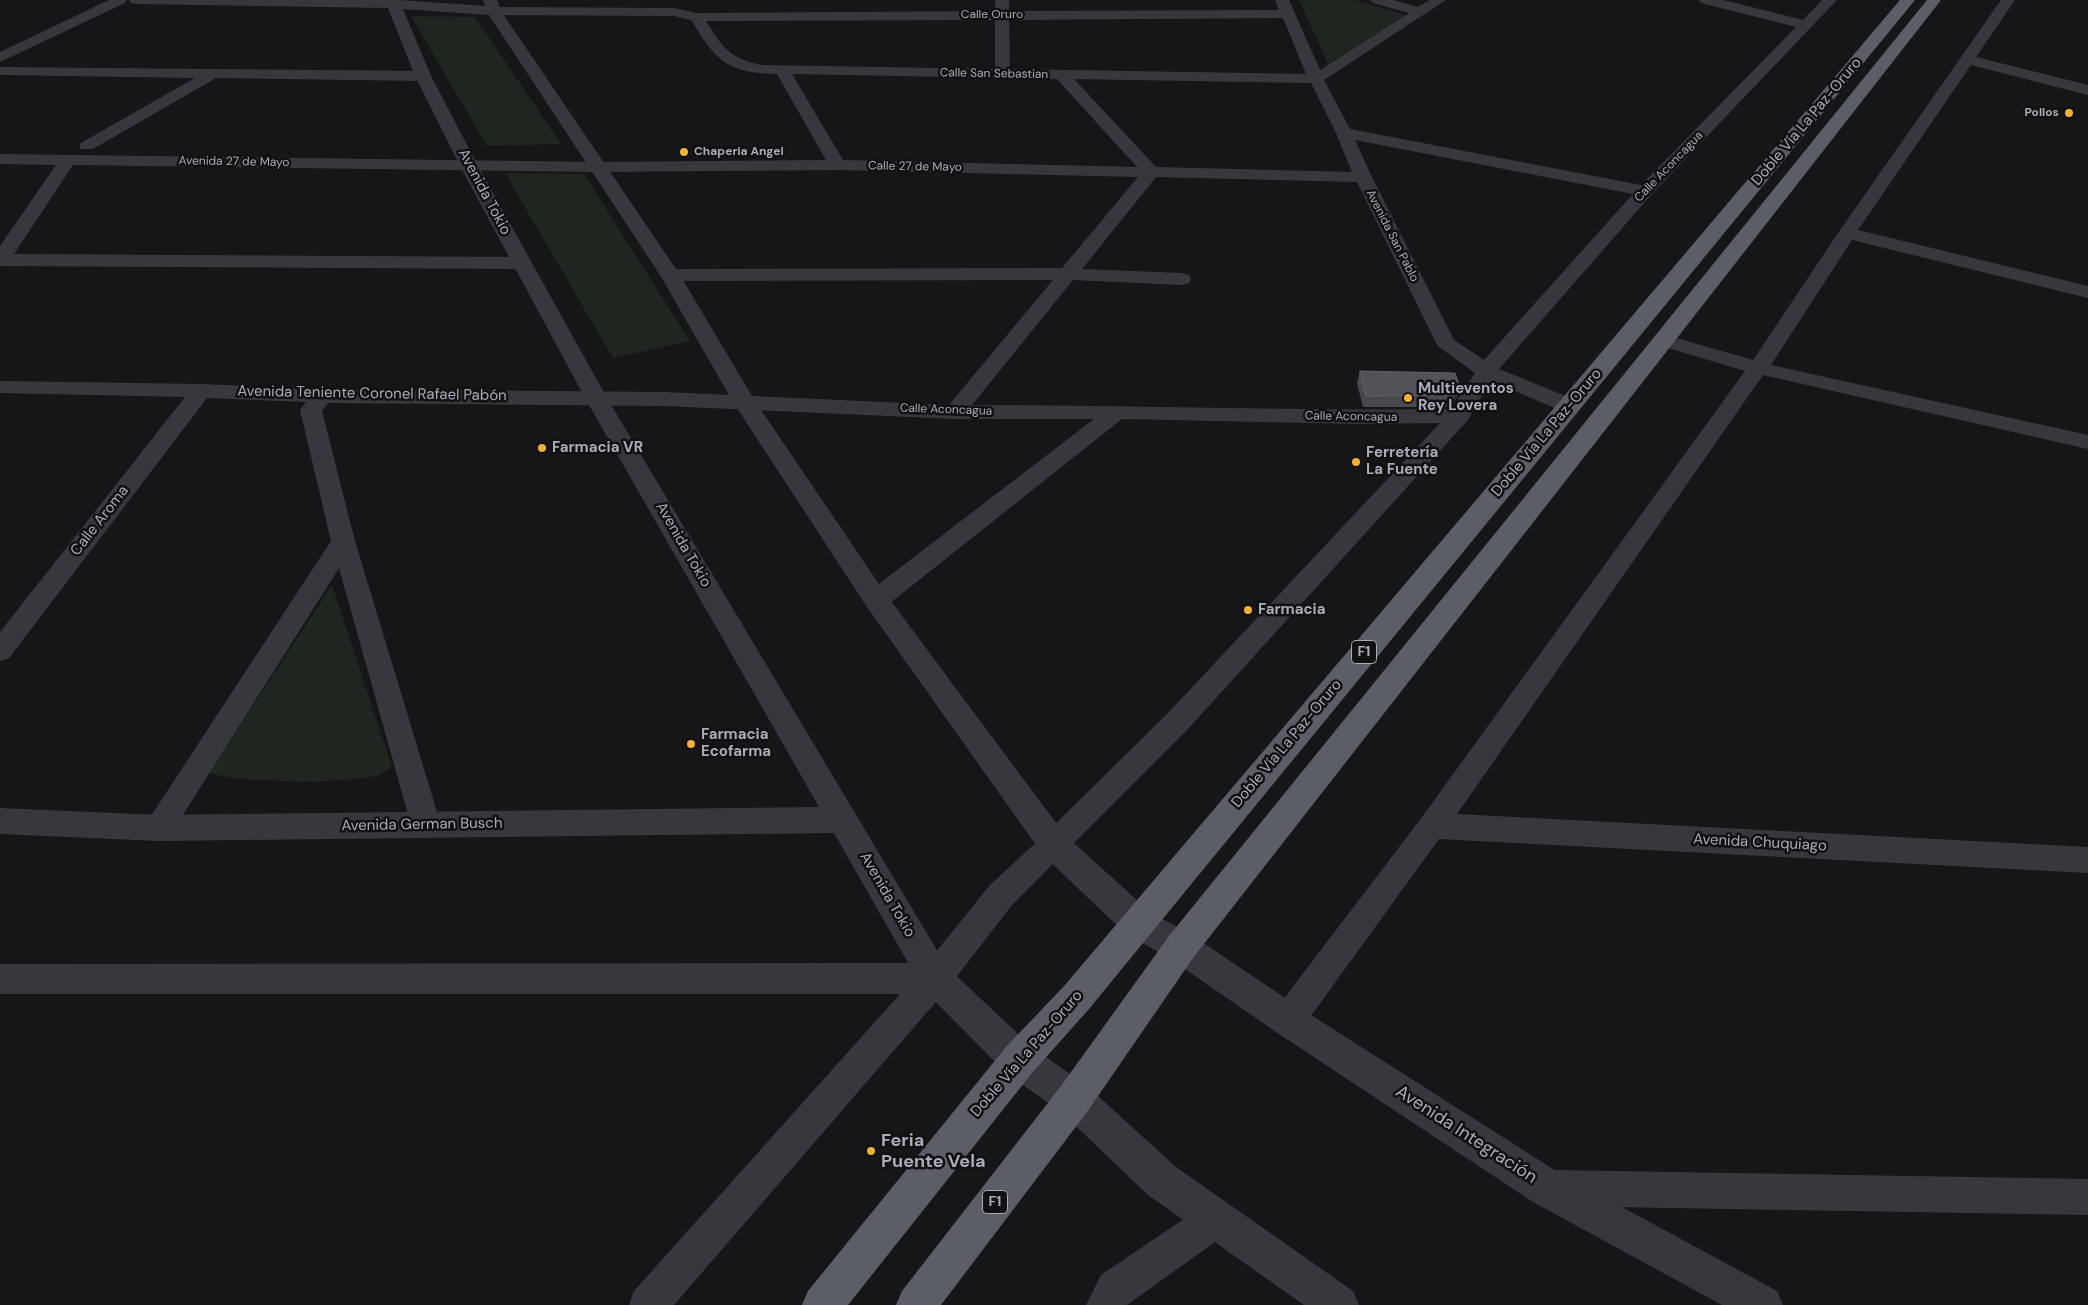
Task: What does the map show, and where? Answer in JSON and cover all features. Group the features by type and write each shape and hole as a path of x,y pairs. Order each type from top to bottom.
{"highway":[{"name":"Doble Vía La Paz-Oruro","path":"822,1305 1020,1060 1077,997 1908,0"},
{"name":"Doble Vía La Paz-Oruro","path":"916,1305 1074,1099 1181,947 1934,0"}],"street":[{"path":"0,58 120,0"},
{"path":"136,0 392,2 492,5 670,275 744,402 876,600 1054,845 1138,923 1181,947"},
{"path":"1002,0 1003,74"},
{"path":"1378,0 1420,12"},
{"path":"1316,79 1439,0"},
{"path":"1706,0 1807,25"},
{"name":"Calle Aconcagua","path":"744,402 955,412 1117,412 1357,417 1459,416 1486,371 1646,191 1830,0"},
{"path":"1288,1020 1432,826 1758,368 1847,233 2008,0"},
{"name":"Avenida Tokio","path":"392,2 423,76 522,264 596,398 935,978 1020,1060"},
{"name":"Calle Oruro","path":"492,5 626,6 674,12 696,17 1001,16 1286,7"},
{"name":"Avenida San Pablo","path":"1286,7 1316,79 1446,344 1486,371 1570,406"},
{"name":"Calle San Sebastian","path":"696,17 725,59 746,67 783,71 1316,79"},
{"path":"1966,59 2088,90"},
{"path":"0,71 423,76"},
{"path":"783,71 836,165"},
{"path":"87,146 211,74"},
{"path":"955,412 1152,172 1062,75"},
{"path":"1344,133 1646,191"},
{"name":"Avenida 27 de Mayo","path":"0,146 87,146 465,157"},
{"name":"Calle 27 de Mayo","path":"465,157 598,168 836,165 1363,177"},
{"name":"Avenida 27 de Mayo","path":"0,159 465,157"},
{"path":"0,259 68,160"},
{"path":"1847,233 2088,292"},
{"path":"0,259 522,264"},
{"path":"670,275 1067,274 1182,279"},
{"path":"1662,340 1758,368 2088,442"},
{"name":"Avenida Teniente Coronel Rafael Pabón","path":"0,387 201,390 322,396 596,398 744,402"},
{"name":"Calle Aroma","path":"0,651 201,390"},
{"path":"322,396 310,410 343,541 426,825"},
{"path":"876,600 1117,412"},
{"path":"648,1305 935,978 1001,895 1178,721 1459,416"},
{"path":"159,828 343,541"},
{"name":"Avenida German Busch","path":"0,821 159,828 844,820"},
{"name":"Avenida Chuquiago","path":"1432,826 2088,860"},
{"name":"Avenida Integración","path":"1181,947 1288,1020 1547,1188 1763,1305"},
{"path":"0,979 935,978"},
{"path":"1020,1060 1074,1099 1162,1181 1340,1305"},
{"path":"1547,1188 2088,1197"},
{"path":"1105,1305 1115,1289 1216,1219"}],"shaded area":[{"path":"1299,0 1354,0 1406,15 1328,64"},
{"path":"411,16 475,17 561,144 487,146"},
{"path":"505,173 584,174 690,341 613,358"},
{"path":"332,585 392,767 377,776 308,782 238,779 209,773"}],"building":[{"path":"1360,371 1455,373 1460,387 1455,395 1366,396"}],"place":[{"name":"Pollos","path":"2069,113"},
{"name":"Chaperia Angel","path":"684,152"},
{"name":"Multieventos Rey Lovera","path":"1408,398"},
{"name":"Farmacia VR","path":"542,448"},
{"name":"Ferretería La Fuente","path":"1356,462"},
{"name":"Farmacia","path":"1248,610"},
{"name":"Farmacia Ecofarma","path":"691,744"},
{"name":"Feria Puente Vela","path":"871,1151"}]}
